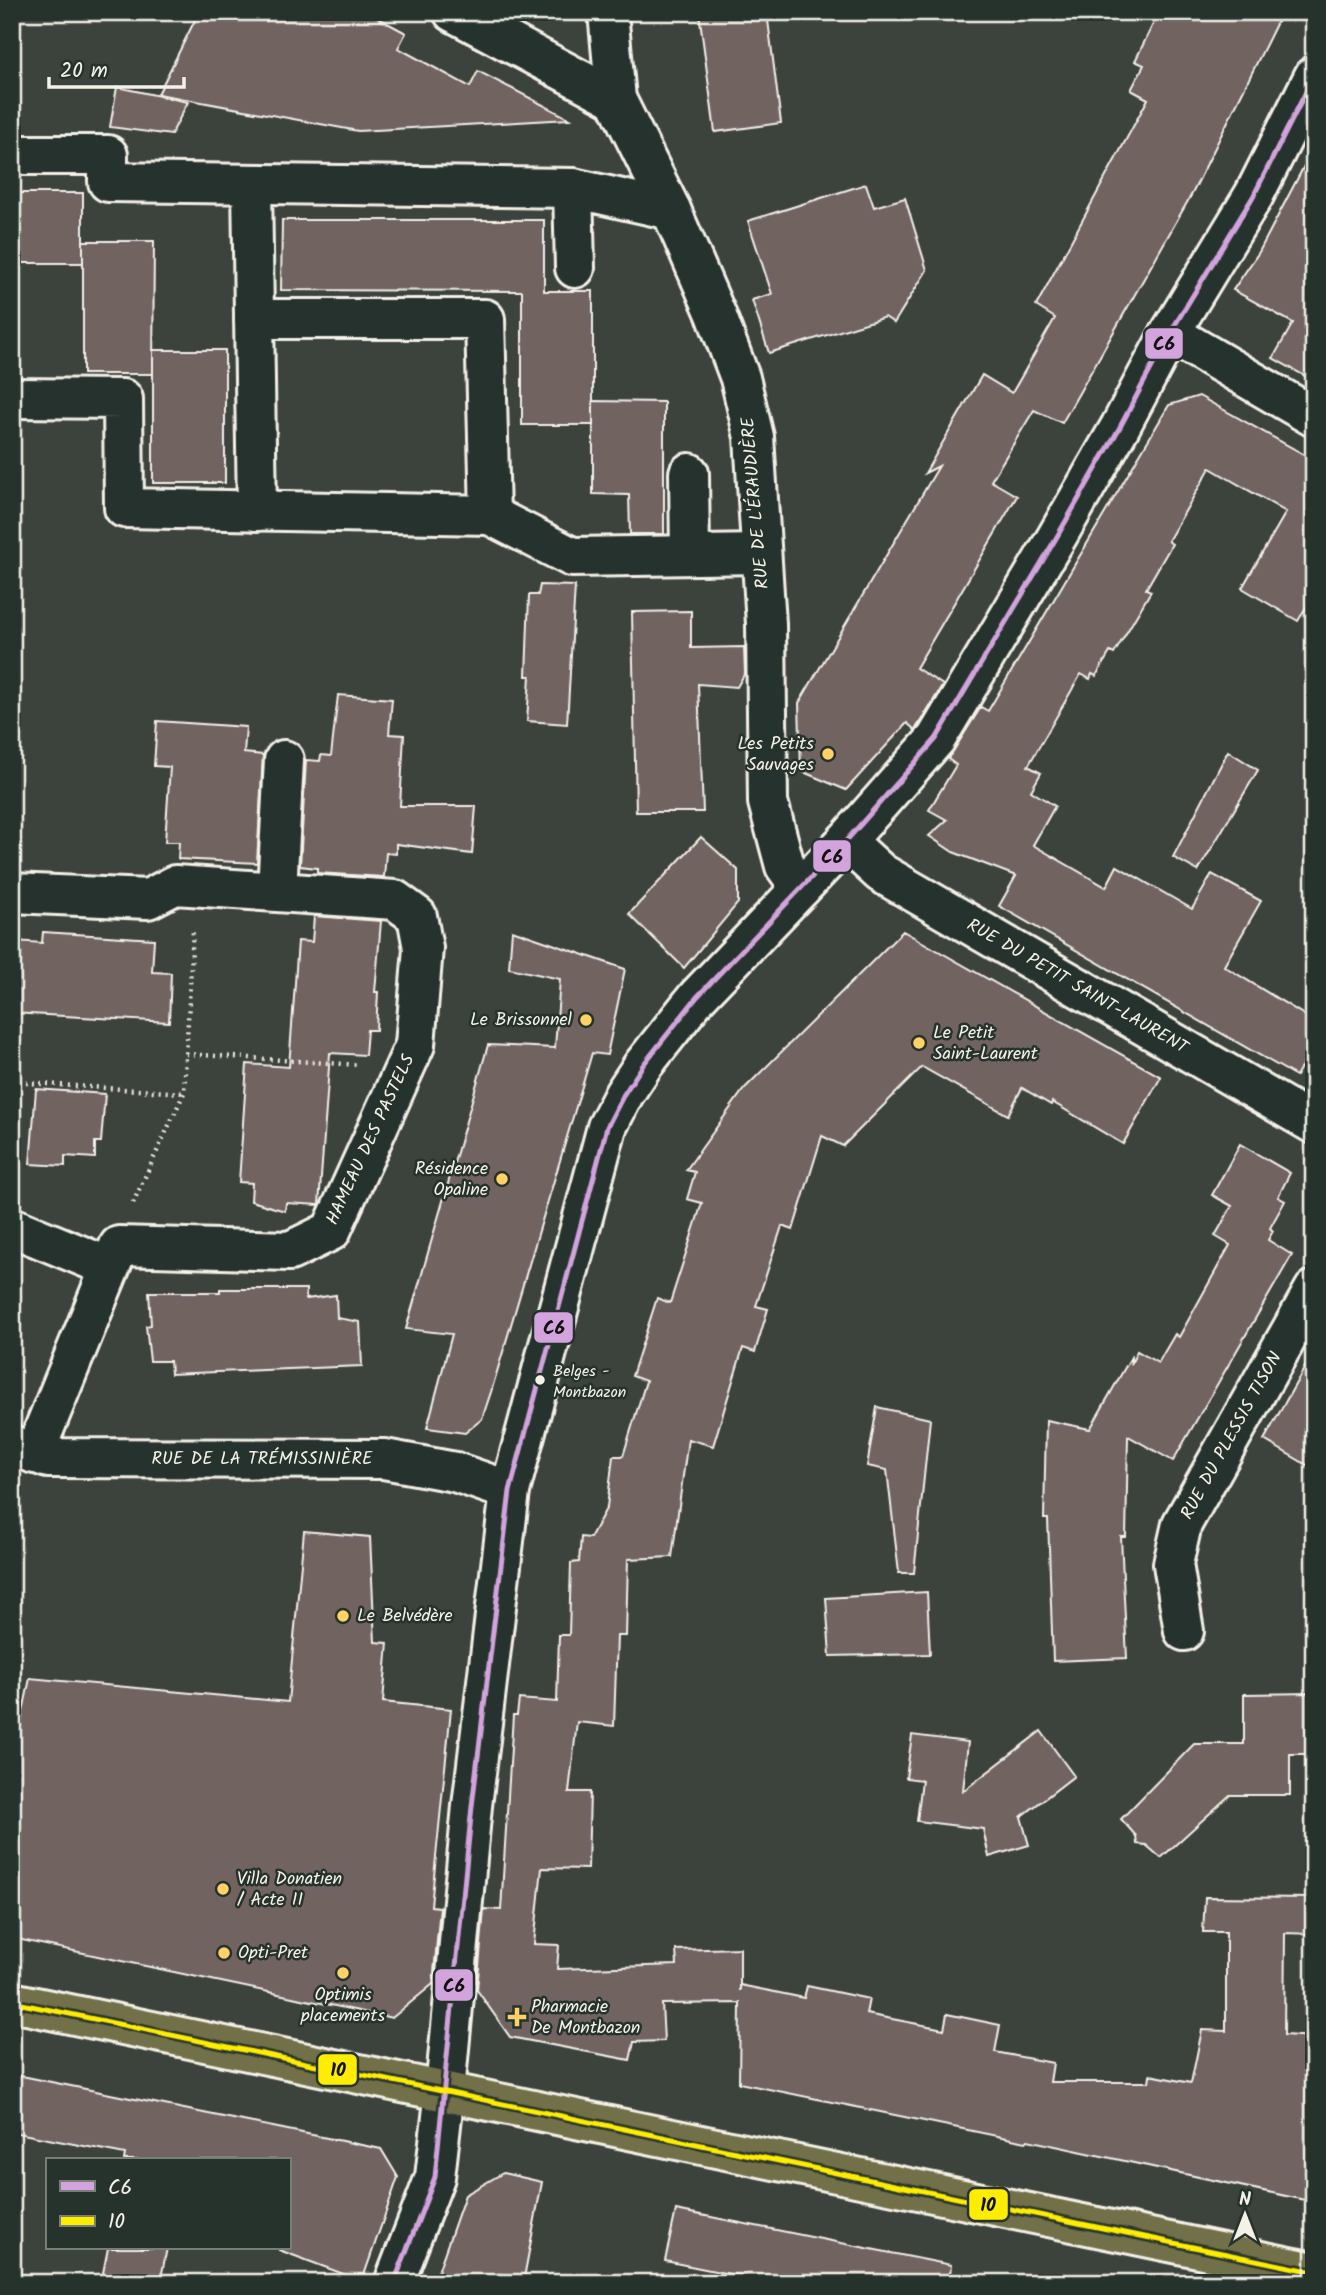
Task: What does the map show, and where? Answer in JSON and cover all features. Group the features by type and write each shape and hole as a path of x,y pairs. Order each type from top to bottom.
{"main road":[{"path":"12,2002 1314,2272"}],"street":[{"path":"453,12 616,99"},
{"name":"RUE DE L'ÉRAUDIÈRE","path":"608,12 616,99 671,210 740,377 754,437 765,624 768,802 786,866 801,888"},
{"path":"394,2283 435,2177 472,1806 510,1491 607,1127 643,1065 697,997 882,803 942,728 1055,540 1170,333 1254,195 1314,76"},
{"path":"12,155 108,155 108,182 573,188 671,210"},
{"path":"252,184 257,511"},
{"path":"573,188 575,268"},
{"path":"254,319 485,319 490,515"},
{"path":"1170,333 1314,417"},
{"path":"12,398 123,399 124,508 490,515 572,556 761,554"},
{"path":"689,473 690,555"},
{"path":"277,891 284,760"},
{"name":"RUE DU PETIT SAINT-LAURENT","path":"846,841 881,873 1314,1124"},
{"name":"HAMEAU DES PASTELS","path":"12,893 148,899 175,885 395,900 417,916 423,948 415,1045 331,1231 290,1251 114,1257 12,1227"},
{"path":"23,1449 114,1257"},
{"name":"RUE DU PLESSIS TISON","path":"1184,1631 1173,1564 1182,1524 1314,1290"},
{"name":"RUE DE LA TRÉMISSINIÈRE","path":"23,1449 48,1458 384,1459 454,1472 510,1491"}],"path":[{"path":"114,1257 135,1197 184,1093 195,887"},
{"path":"186,1055 405,1067"},
{"path":"12,1082 184,1093"}],"building":[{"path":"199,12 367,12 406,33 398,48 470,87 478,71 570,119 358,131 158,94"},
{"path":"699,12 767,12 781,123 715,132"},
{"path":"1159,12 1282,12 1193,192 1062,423 1034,410 991,481 1017,496 916,668 943,685 915,730 907,723 846,790 801,771 799,703 939,466 925,473 982,375 1012,393 1055,318 1036,306 1148,99 1131,90 1144,65 1135,61"},
{"path":"117,87 188,102 171,135 110,127"},
{"path":"1314,147 1314,381 1273,358 1293,323 1233,290 1259,252"},
{"path":"866,184 874,207 905,198 927,270 894,323 885,317 769,353 752,300 772,294 748,221"},
{"path":"12,193 83,193 83,263 12,263"},
{"path":"282,220 544,220 544,291 593,291 593,425 522,425 522,291 281,290"},
{"path":"83,241 154,241 153,374 83,374"},
{"path":"153,350 225,350 225,483 153,483"},
{"path":"1199,396 1314,460 1314,594 1298,621 1242,588 1286,512 1210,468 1168,541 1172,544 1146,589 1151,591 1114,654 1110,652 1096,676 1092,674 1090,679 1081,674 1028,766 1041,773 1031,791 1055,806 1033,845 1106,887 1117,866 1192,909 1212,874 1261,901 1224,966 1314,1021 1314,1045 1296,1076 999,906 1016,876 953,852 929,836 947,820 929,810 956,765 948,759 981,707 988,711 1169,405"},
{"path":"593,401 664,402 664,534 630,534 629,495 593,494"},
{"path":"540,585 575,586 567,724 527,721 530,676 526,676 529,595 538,595"},
{"path":"691,611 691,648 744,647 745,673 737,687 698,684 703,812 636,812 632,612"},
{"path":"338,695 392,699 389,734 404,735 400,806 476,806 472,854 396,844 396,854 386,853 384,877 317,873 317,868 300,866 306,760 320,761 321,755 331,756"},
{"path":"157,721 246,727 244,753 263,755 257,863 178,859 179,842 165,842 170,767 154,766"},
{"path":"1228,751 1258,770 1198,871 1173,857"},
{"path":"701,837 738,870 738,903 684,968 629,914"},
{"path":"314,916 381,921 375,992 378,992 376,1030 367,1030 365,1055 330,1053 319,1205 286,1203 285,1211 251,1201 252,1183 239,1182 247,1064 289,1067 298,941 312,942"},
{"name":"Résidence Opaline","path":"512,930 625,969 607,1055 592,1053 482,1419 465,1433 427,1428 452,1334 406,1329 488,1045 555,1048 560,979 509,968"},
{"path":"903,931 1161,1077 1123,1144 1052,1102 1051,1105 1022,1088 1008,1115 922,1067 843,1146 822,1136 793,1230 782,1226 756,1306 768,1309 755,1352 743,1348 713,1446 688,1439 672,1557 628,1559 626,1636 617,1636 614,1726 577,1722 569,1792 590,1792 588,1869 542,1868 534,1944 559,1945 557,1969 677,1965 676,1950 740,1948 740,1985 804,1998 807,1986 869,1999 866,2014 944,2029 947,2014 1000,2025 995,2052 1053,2063 1050,2082 1149,2082 1150,2075 1191,2083 1202,2030 1226,2031 1226,1932 1203,1932 1205,1897 1314,1898 1314,1934 1285,1933 1284,2035 1314,2037 1314,2202 1028,2140 1026,2142 739,2083 740,2003 662,2004 664,2041 634,2042 630,2060 510,2037 477,1990 484,1909 501,1910 513,1715 517,1715 519,1699 557,1702 559,1635 569,1635 571,1563 579,1562 581,1537 590,1538 607,1507 613,1456 623,1456 646,1381 632,1376 657,1298 670,1303 702,1203 687,1199 695,1172 686,1170 744,1089"},
{"path":"43,932 154,939 152,972 171,973 169,1022 12,1013 12,954 16,941 42,943"},
{"path":"36,1089 105,1094 101,1142 95,1142 95,1158 65,1156 65,1166 30,1164"},
{"path":"1240,1144 1290,1173 1278,1197 1285,1201 1270,1228 1273,1231 1268,1240 1292,1255 1173,1461 1128,1436 1126,1537 1121,1537 1127,1658 1053,1661 1048,1519 1044,1519 1046,1420 1090,1429 1131,1357 1131,1364 1137,1351 1158,1363 1175,1334 1179,1337 1230,1245 1215,1236 1232,1206 1212,1195"},
{"path":"220,1289 306,1289 306,1299 336,1295 337,1318 360,1322 362,1366 171,1374 170,1361 150,1361 146,1326 151,1325 149,1292 220,1292"},
{"path":"1314,1351 1314,1469 1264,1440"},
{"path":"877,1407 930,1419 914,1573 899,1573 887,1470 867,1466"},
{"name":"Villa Donatien / Acte II","path":"304,1531 370,1537 375,1642 388,1643 383,1702 451,1709 431,1906 440,1907 433,1984 392,2018 12,1938 12,1764 30,1678 288,1702"},
{"path":"927,1592 930,1654 830,1656 826,1598"},
{"path":"1314,1693 1314,1754 1290,1754 1290,1795 1230,1795 1161,1858 1146,1845 1137,1844 1136,1836 1121,1819 1194,1744 1244,1744 1244,1694"},
{"path":"1041,1731 1074,1776 1021,1817 1029,1845 989,1857 983,1829 917,1821 922,1780 906,1778 912,1735 968,1742 963,1791"},
{"path":"12,2074 381,2149 398,2177 362,2281 279,2250 290,2250 290,2158 124,2158 125,2154 12,2132"},
{"path":"503,2173 542,2182 524,2278 499,2274 497,2283 434,2283 465,2195"},
{"path":"676,2210 951,2265 949,2283 774,2283 665,2261"},
{"path":"108,2250 167,2250 160,2283 101,2283"}],"transit line":[{"name":"C6","path":"394,2283 435,2177 472,1806 510,1491 607,1127 643,1065 697,997 846,841 936,739 1055,540 1170,333 1254,195 1314,76"},
{"name":"10","path":"12,2002 1314,2272"}],"place":[{"name":"Les Petits Sauvages","path":"828,754"},
{"name":"Le Brissonnel","path":"586,1020"},
{"name":"Le Petit Saint-Laurent","path":"919,1043"},
{"name":"Résidence Opaline","path":"502,1179"},
{"name":"Belges - Montbazon","path":"540,1380"},
{"name":"Le Belvédère","path":"343,1616"},
{"name":"Villa Donatien / Acte II","path":"223,1889"},
{"name":"Opti-Pret","path":"224,1953"},
{"name":"Optimis placements","path":"343,1973"},
{"name":"Pharmacie De Montbazon","path":"517,2017"}]}
